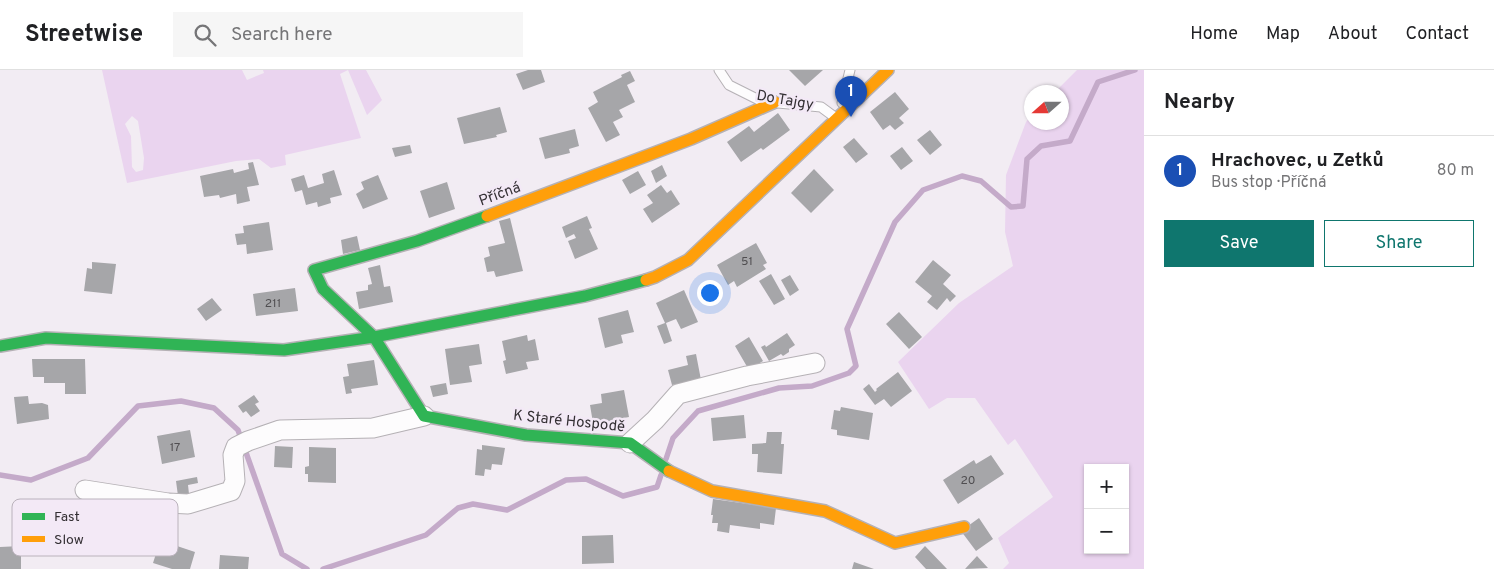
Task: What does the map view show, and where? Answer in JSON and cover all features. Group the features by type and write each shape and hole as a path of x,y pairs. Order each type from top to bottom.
{"street":[{"path":"0,346 46,338 284,350 374,337 576,298 655,277 688,260 888,70"},
{"name":"Příčná","path":"374,337 323,289 314,270 417,241 519,205 691,139 775,102"},
{"path":"178,504 188,504 231,491 235,481 232,455 242,444 280,430 373,428 424,416 374,337"},
{"path":"630,443 655,420 678,394 747,376 815,363"},
{"name":"K Staré Hospodě","path":"424,416 526,435 630,443 672,473 712,491 825,511 895,542 964,527"},
{"path":"85,490 142,499"}],"lane":[{"name":"Do Tajgy","path":"719,70 729,85 759,100 820,107 837,119"},
{"path":"837,119 841,110 850,70"}],"shaded area":[{"path":"102,70 242,70 247,80 264,73 263,70 348,70 340,74 361,138 285,155 286,165 271,168 259,159 236,161 127,183","holes":["132,116 138,121 144,158 143,170 136,172 132,167 131,136 125,124"]},
{"path":"348,70 366,70 382,100 367,115"},
{"path":"1077,70 1144,70 1144,569 1003,569 1009,563 998,538 1053,497 1015,439 1008,445 975,398 947,398 929,409 898,362 959,303 1013,266 1005,232 1006,175 1024,127 1024,130 1069,130 1069,85 1062,85"}],"building":[{"path":"528,70 541,70 545,82 523,90 516,74"},
{"path":"789,70 823,70 805,86"},
{"path":"630,71 635,81 627,85 635,102 619,110 623,117 613,122 620,135 606,142 588,108 598,102 593,92"},
{"path":"895,92 909,109 899,118 904,123 895,130 890,125 883,130 870,112"},
{"path":"500,107 507,132 496,135 497,137 464,144 457,118"},
{"path":"778,113 790,130 763,150 761,148 741,162 727,142 749,126 754,132"},
{"path":"575,129 579,146 569,149 570,153 545,159 539,138"},
{"path":"930,130 942,145 930,155 917,140"},
{"path":"854,138 868,154 856,163 843,147"},
{"path":"410,145 412,153 395,157 392,148"},
{"path":"902,147 913,161 901,170 890,156"},
{"path":"253,162 259,185 247,187 250,201 237,204 236,194 220,198 219,195 204,197 200,176 233,169 234,173 249,169 248,163"},
{"path":"662,165 667,176 656,183 651,171"},
{"path":"814,169 834,190 811,213 791,193"},
{"path":"334,170 342,195 330,198 331,203 318,207 317,202 306,205 302,190 295,192 291,179 304,175 308,188 324,183 322,174"},
{"path":"638,171 646,185 630,194 622,180"},
{"path":"378,175 388,199 363,209 356,194 364,189 361,182"},
{"path":"447,182 455,209 429,218 420,191"},
{"path":"661,185 667,193 671,190 680,204 652,223 643,209 653,203 647,195"},
{"path":"587,216 592,228 589,229 598,249 575,259 568,241 576,238 574,234 566,238 562,227"},
{"path":"510,218 523,271 496,277 494,271 487,272 484,258 490,256 488,247 505,243 499,221"},
{"path":"269,222 273,250 247,254 246,244 237,245 235,234 244,233 243,226"},
{"path":"357,236 360,250 343,254 341,240"},
{"path":"756,243 767,263 763,265 766,269 737,287 734,281 728,285 717,265"},
{"path":"933,260 951,275 943,284 956,296 950,302 947,298 937,310 927,302 932,296 915,282"},
{"path":"92,262 116,264 112,294 84,291 87,268 92,269"},
{"path":"380,265 384,287 390,286 393,302 359,309 356,292 368,290 368,285 372,284 368,268"},
{"path":"771,274 785,299 774,305 759,281"},
{"path":"790,275 799,290 790,296 781,280"},
{"path":"295,288 298,311 256,316 253,294"},
{"path":"684,290 698,322 681,329 676,319 666,323 672,341 664,344 657,326 665,323 656,303"},
{"path":"212,298 222,310 206,321 197,309"},
{"path":"628,310 634,332 621,335 623,343 605,348 598,318"},
{"path":"899,312 922,337 909,349 886,324"},
{"path":"787,333 795,345 783,356 781,354 769,361 761,347 765,345 766,347"},
{"path":"527,335 528,341 535,339 539,360 526,362 528,369 506,374 503,361 506,360 502,341"},
{"path":"749,337 763,361 749,370 735,346"},
{"path":"479,344 482,364 469,366 472,382 450,385 445,349"},
{"path":"696,354 701,380 672,385 668,370 688,365 686,356"},
{"path":"32,359 85,359 86,394 65,394 65,383 44,383 44,377 33,377"},
{"path":"374,360 378,385 351,389 352,393 346,394 343,377 349,376 347,364"},
{"path":"898,372 912,391 891,407 884,399 875,405 863,389 869,384 875,392 876,389"},
{"path":"446,383 448,394 433,397 430,386"},
{"path":"624,390 629,417 618,419 619,424 594,429 590,405 602,403 601,394"},
{"path":"254,395 259,402 255,404 260,411 251,417 246,411 243,413 238,406"},
{"path":"28,396 29,404 42,403 48,405 49,419 17,424 14,397"},
{"path":"841,407 873,413 869,440 837,435 837,430 831,429 834,410 840,411"},
{"path":"744,415 746,438 713,441 711,418"},
{"path":"190,430 195,457 162,464 157,436"},
{"path":"767,432 782,432 781,444 784,444 782,474 757,472 758,454 752,454 752,444 766,443"},
{"path":"482,445 505,448 502,465 492,464 491,470 485,469 484,476 475,475 477,449 482,450"},
{"path":"275,446 293,447 292,468 274,467"},
{"path":"309,447 336,448 336,483 308,482 308,474 305,474 305,467 309,466"},
{"path":"991,455 1004,474 958,504 943,480 974,460 976,464"},
{"path":"197,477 198,483 188,485 189,494 178,496 176,481"},
{"path":"713,499 776,508 774,525 760,523 760,529 730,525 729,533 717,531 718,523 712,523 713,515 711,515"},
{"path":"979,518 993,539 976,551 961,531"},
{"path":"613,535 614,563 582,564 582,536"},
{"path":"12,546 12,556 21,556 21,569 0,569 0,547"},
{"path":"178,546 195,552 190,569 172,569 153,563 155,556 178,556"},
{"path":"925,546 947,569 926,569 915,557"},
{"path":"220,555 249,557 248,569 219,569"},
{"path":"977,556 988,568 965,569"},
{"path":"854,562 874,569 852,569"}],"waterway":[{"path":"666,459 673,438 698,411 779,388 812,386 849,373 856,366 847,329 895,222 923,190 962,176 981,181 1011,207 1023,206 1027,159 1041,146 1070,141 1098,82 1135,70"},
{"path":"0,475 31,480 88,458 138,406 181,401 214,408 238,430 282,554 307,569"},
{"path":"323,569 426,535 458,508 473,504 507,510 566,480 586,479 623,496 657,487 661,475"}],"traffic: fast":[{"path":"487,216 417,241 314,270 323,289 374,337 424,416 526,435 630,443 669,471"},
{"path":"0,346 46,338 284,350 374,337 585,296 646,280"}],"traffic: slow":[{"path":"646,280 688,260 888,70"},
{"path":"487,216 691,139 775,102"},
{"path":"669,471 712,491 825,511 895,543 964,527"}],"place":[{"name":"Hrachovec, u Zetků","path":"851,117"}]}
